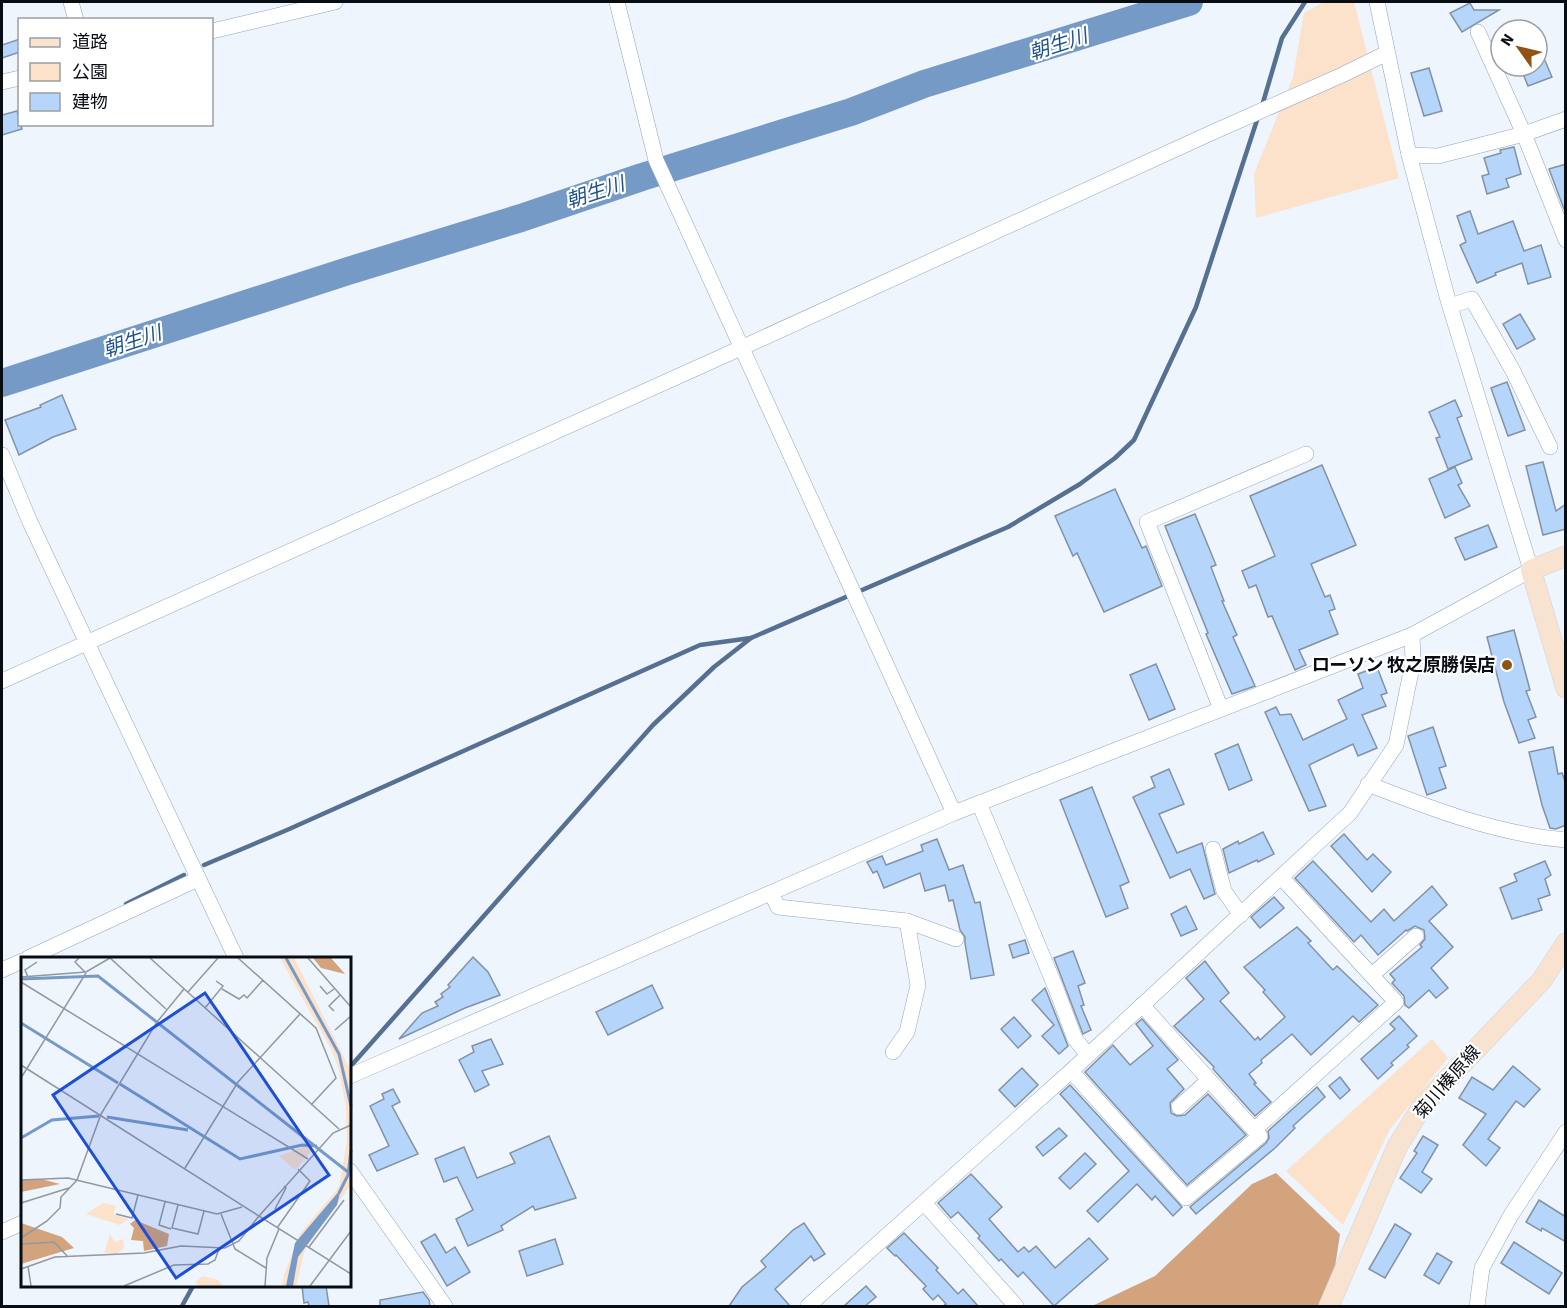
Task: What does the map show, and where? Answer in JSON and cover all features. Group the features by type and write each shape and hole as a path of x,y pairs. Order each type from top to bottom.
{"main road":[{"path":"1566,555 1531,570 1566,688"},
{"name":"菊川榛原線","path":"1329,1306 1397,1146 1423,1105 1542,980 1566,943"}],"street":[{"path":"72,2 76,18"},
{"path":"213,31 334,2"},
{"path":"617,2 656,160 954,813"},
{"path":"352,1075 954,813 1412,635 1531,570 1450,306 1409,155 1377,2"},
{"path":"1478,32 1524,134 1566,240"},
{"path":"2,681 741,348 1387,53"},
{"path":"2,82 18,78"},
{"path":"1409,155 1438,156 1524,134 1566,119"},
{"path":"1450,306 1472,299 1513,371 1550,447"},
{"path":"1221,709 1147,522 1306,454"},
{"path":"2,455 30,522 236,957"},
{"path":"808,1306 925,1204 1350,813 1396,745 1413,662 1412,635"},
{"path":"1368,784 1441,813 1536,837 1566,840"},
{"path":"979,803 1075,1039 1089,1054"},
{"path":"1213,849 1224,891 1241,915"},
{"path":"1254,1130 1396,1002 1282,878"},
{"path":"29,957 198,879"},
{"path":"771,893 778,907 906,921 956,939"},
{"path":"893,1052 907,1032 918,985 906,921"},
{"path":"1372,975 1416,936"},
{"path":"2,970 21,961"},
{"path":"1071,1071 1186,1198 1260,1136 1142,1005"},
{"path":"1179,1107 1209,1080"},
{"path":"1477,1306 1482,1268 1511,1215 1566,1132"},
{"path":"351,1172 445,1306"},
{"path":"925,1204 1016,1306"},
{"path":"2,1232 21,1223"}],"green space":[{"path":"1324,2 1354,2 1399,178 1256,218 1254,174 1293,77 1304,13"},
{"path":"1432,1039 1448,1058 1390,1129 1343,1225 1286,1171"}],"shaded area":[{"path":"1276,1173 1340,1234 1332,1287 1321,1306 1092,1306 1155,1276 1252,1184"}],"building":[{"path":"1470,3 1474,10 1499,10 1462,32 1450,13"},
{"path":"18,40 18,53 2,58 2,45"},
{"path":"1429,68 1442,111 1424,116 1411,73"},
{"path":"1549,70 1552,77 1528,86 1525,78 1549,78"},
{"path":"17,111 18,126 21,126 22,129 2,135 2,115"},
{"path":"1514,147 1521,174 1506,179 1509,187 1487,194 1482,176 1489,174 1484,158 1501,153 1500,150"},
{"path":"1566,164 1566,209 1564,209 1549,169"},
{"path":"1470,211 1478,234 1513,221 1524,251 1541,245 1551,277 1528,284 1522,263 1495,273 1496,275 1477,283 1460,245 1466,242 1457,216"},
{"path":"1520,314 1535,339 1517,349 1503,324"},
{"path":"1507,382 1525,430 1508,436 1491,388"},
{"path":"62,395 76,429 53,437 19,455 5,420 41,407 40,405"},
{"path":"1455,400 1462,416 1457,418 1472,459 1448,469 1436,438 1440,437 1429,412"},
{"path":"1543,462 1556,511 1566,504 1566,529 1543,535 1526,466"},
{"path":"1322,465 1356,545 1311,564 1325,597 1330,595 1335,609 1329,611 1338,634 1299,650 1306,665 1295,670 1272,616 1268,617 1256,585 1249,588 1242,571 1275,556 1250,496"},
{"path":"1455,467 1462,483 1458,485 1470,506 1445,518 1429,479"},
{"path":"1115,489 1142,548 1146,546 1162,586 1104,612 1077,553 1073,556 1055,516"},
{"path":"1195,514 1216,565 1211,567 1224,601 1222,601 1237,635 1233,637 1255,686 1232,694 1206,634 1208,633 1165,526"},
{"path":"1488,525 1497,547 1465,560 1455,538"},
{"path":"1514,630 1530,690 1526,691 1536,717 1528,720 1535,738 1519,743 1504,702 1487,637"},
{"path":"1156,664 1175,709 1149,720 1130,675"},
{"path":"1377,667 1387,693 1381,695 1386,706 1362,715 1377,748 1358,756 1353,744 1309,765 1326,806 1309,811 1265,712 1276,707 1280,715 1291,714 1303,740 1347,719 1338,700 1363,688 1358,674"},
{"path":"1433,727 1446,766 1439,768 1446,788 1427,795 1408,736"},
{"path":"1238,744 1252,780 1229,790 1215,754"},
{"path":"1553,747 1558,774 1562,773 1566,784 1566,825 1556,829 1550,828 1529,752"},
{"path":"1169,769 1184,804 1159,814 1177,853 1202,843 1215,894 1204,899 1190,869 1170,878 1133,797 1155,787 1151,777"},
{"path":"1092,787 1129,882 1120,886 1128,908 1106,917 1060,800"},
{"path":"1263,832 1274,854 1229,873 1223,849"},
{"path":"1344,834 1367,860 1373,854 1391,872 1372,892 1331,846"},
{"path":"937,839 949,870 963,865 975,903 980,902 994,975 971,979 965,937 960,930 953,900 949,901 945,885 925,891 920,873 884,888 877,871 873,873 867,862 882,856 886,865 923,851 921,845"},
{"path":"1313,861 1371,922 1384,909 1394,921 1432,886 1447,905 1429,921 1453,947 1431,968 1448,988 1436,998 1429,990 1409,1008 1405,1005 1404,996 1392,983 1395,980 1390,974 1422,947 1420,945 1425,939 1424,930 1415,926 1406,930 1378,955 1361,935 1354,942 1295,878"},
{"path":"1545,861 1551,875 1545,879 1550,895 1538,899 1542,910 1512,919 1500,888 1517,881 1514,874"},
{"path":"1274,897 1284,908 1260,928 1251,917"},
{"path":"1186,906 1197,929 1181,936 1171,914"},
{"path":"1297,927 1311,941 1308,943 1333,970 1337,966 1378,1005 1359,1022 1353,1016 1311,1055 1292,1034 1261,1060 1262,1063 1249,1074 1256,1083 1254,1084 1271,1102 1255,1116 1213,1069 1214,1067 1174,1026 1204,999 1186,978 1205,961 1229,993 1220,1001 1255,1040 1258,1037 1260,1040 1285,1017 1244,967"},
{"path":"1025,940 1029,953 1013,958 1009,945"},
{"path":"1073,951 1085,983 1078,986 1084,1005 1081,1006 1091,1030 1083,1034 1054,958"},
{"path":"473,957 488,972 500,995 465,1008 399,1039 422,1013 438,1006 435,1002 443,997 441,994 450,987 448,985"},
{"path":"652,985 663,1008 608,1035 596,1012"},
{"path":"1045,988 1068,1046 1059,1054 1042,1036 1054,1025 1032,1000"},
{"path":"1399,1016 1417,1036 1378,1079 1361,1059 1395,1029 1390,1024"},
{"path":"1014,1017 1031,1036 1018,1048 1001,1029"},
{"path":"1142,1019 1178,1060 1167,1069 1184,1089 1170,1103 1171,1113 1177,1116 1185,1115 1208,1094 1246,1135 1187,1185 1085,1072 1113,1045 1130,1065 1153,1046 1136,1024"},
{"path":"491,1039 503,1064 482,1071 489,1085 475,1092 459,1060 474,1052 472,1046"},
{"path":"1513,1066 1540,1089 1524,1107 1516,1101 1488,1139 1500,1148 1486,1166 1463,1145 1486,1114 1459,1098 1472,1077 1493,1090"},
{"path":"1022,1068 1038,1085 1015,1107 999,1090"},
{"path":"1340,1077 1350,1090 1340,1099 1329,1086"},
{"path":"1070,1085 1182,1207 1173,1216 1155,1196 1152,1200 1137,1184 1098,1222 1087,1211 1129,1171 1060,1094"},
{"path":"1317,1087 1325,1097 1293,1126 1295,1128 1275,1148 1196,1214 1190,1207 1266,1143 1269,1138 1268,1131"},
{"path":"393,1089 400,1102 392,1106 418,1154 377,1171 369,1155 389,1146 370,1106 384,1099 382,1094"},
{"path":"1059,1128 1067,1136 1043,1156 1036,1147"},
{"path":"549,1136 576,1198 535,1210 533,1206 501,1226 503,1230 468,1246 456,1219 473,1210 457,1177 444,1182 435,1159 464,1147 477,1178 515,1163 510,1153"},
{"path":"1423,1136 1438,1145 1422,1172 1432,1179 1421,1193 1400,1178 1417,1153 1414,1151"},
{"path":"1085,1153 1096,1164 1070,1189 1059,1178"},
{"path":"971,1174 1002,1207 989,1219 1018,1252 1024,1247 1029,1252 1036,1246 1055,1268 1089,1238 1108,1259 1054,1306 1023,1272 1018,1277 1001,1259 999,1261 958,1212 951,1218 938,1203"},
{"path":"1539,1200 1566,1217 1566,1242 1526,1222"},
{"path":"804,1223 825,1254 814,1261 811,1256 775,1289 790,1306 729,1306 742,1287 766,1267 761,1261 793,1230"},
{"path":"1395,1224 1411,1234 1385,1278 1369,1269"},
{"path":"904,1233 938,1268 936,1270 958,1294 963,1289 978,1306 943,1306 946,1304 938,1295 933,1300 923,1289 926,1286 887,1248"},
{"path":"435,1234 446,1253 455,1247 470,1272 447,1286 421,1242"},
{"path":"555,1239 563,1264 527,1276 519,1251"},
{"path":"1514,1242 1562,1273 1549,1294 1501,1263"},
{"path":"1437,1253 1452,1262 1439,1284 1424,1275"},
{"path":"866,1286 876,1297 865,1306 844,1306"},
{"path":"302,1287 326,1287 329,1306 309,1306 308,1302 304,1303"},
{"path":"423,1292 430,1306 380,1306 380,1300"}],"waterway":[{"name":"朝生川","path":"2,383 851,112 924,84 1189,2"},
{"path":"1262,106 1282,38 1305,2"},
{"path":"204,865 700,645 751,638 1008,527 1080,484 1115,458 1134,440 1196,307 1258,117"},
{"path":"351,1066 653,725 714,667 751,638"},
{"path":"126,904 184,875"},
{"path":"182,1306 192,1287"}],"place":[{"name":"ローソン 牧之原勝俣店","path":"1507,665"}]}
